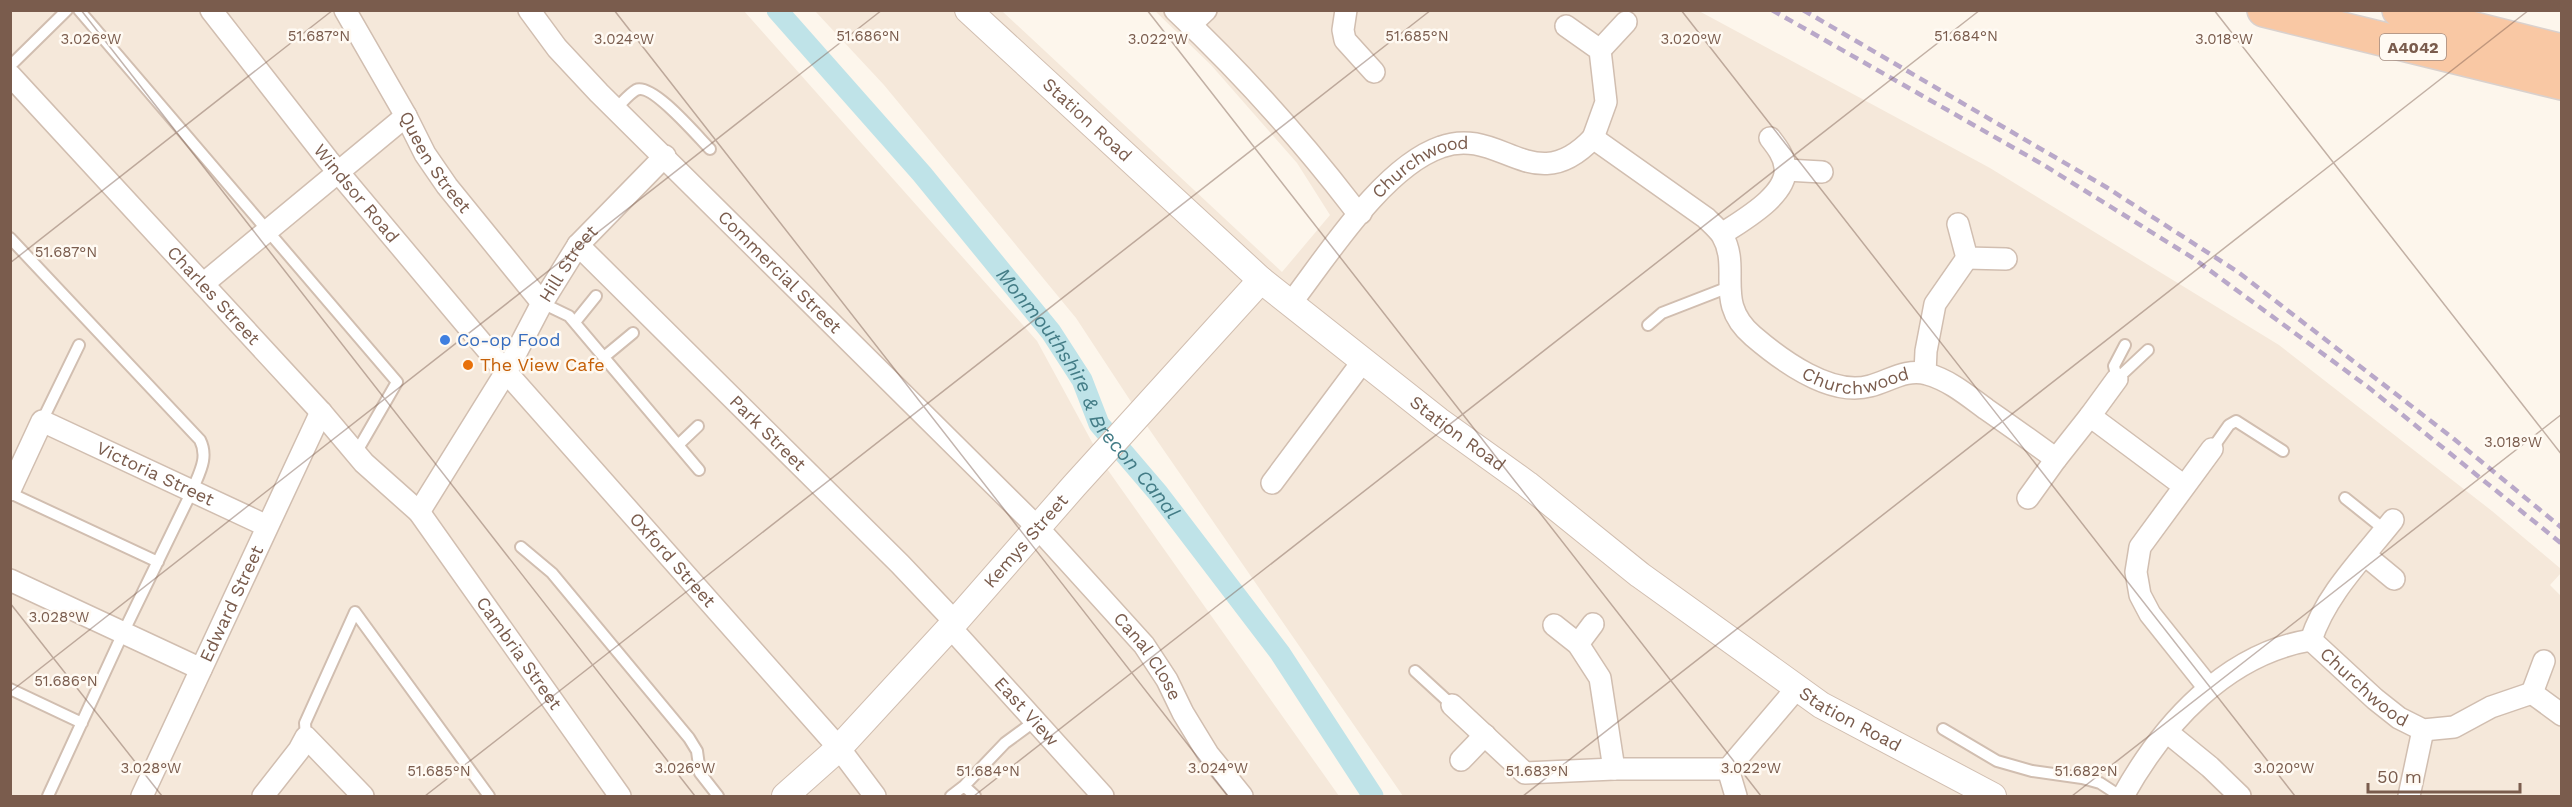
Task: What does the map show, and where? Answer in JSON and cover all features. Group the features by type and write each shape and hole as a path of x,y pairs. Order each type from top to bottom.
{"highway":[{"name":"A4042","path":"2264,10 2562,83"},
{"name":"A4042","path":"2399,10 2562,51"}],"street":[{"name":"Windsor Road","path":"211,10 338,172 506,372"},
{"name":"Queen Street","path":"345,10 406,116 425,154 447,186 542,303"},
{"name":"Commercial Street","path":"529,10 557,48 615,109 1037,527"},
{"name":"Station Road","path":"968,10 1261,280 1438,420 1527,484 1640,575 1821,705 1992,796"},
{"path":"1175,10 1312,154 1353,207 1361,213"},
{"path":"1190,25 1206,10"},
{"path":"1347,10 1343,30 1345,40 1374,72"},
{"path":"1600,50 1626,22"},
{"path":"1566,26 1600,50 1606,102 1593,138 1706,218 1722,234 1777,193 1786,170 1781,154 1770,138"},
{"name":"Charles Street","path":"10,75 321,412 356,453 419,512"},
{"path":"203,284 406,116"},
{"name":"Churchwood","path":"1291,303 1390,178 1415,159 1442,146 1466,143 1488,146 1520,160 1538,164 1557,163 1579,153 1593,138"},
{"name":"Hill Street","path":"419,512 506,372 542,303 578,245 665,156"},
{"path":"1786,170 1822,171"},
{"path":"1925,373 1926,351 1935,304 1967,258 1958,224"},
{"name":"Churchwood","path":"1722,234 1728,254 1730,301 1738,318 1752,335 1811,377 1833,386 1856,389 1902,374 1925,373 1947,381 2056,459"},
{"name":"Park Street","path":"578,245 892,556 953,625"},
{"path":"1967,258 2006,259"},
{"name":"Kemys Street","path":"785,796 839,748 953,625 1037,527 1261,280"},
{"path":"1272,483 1363,361"},
{"name":"Oxford Street","path":"506,372 839,748 874,796"},
{"path":"2028,498 2117,379"},
{"name":"Edward Street","path":"142,796 321,412"},
{"path":"2090,416 2184,486"},
{"path":"10,492 42,421"},
{"name":"Victoria Street","path":"42,421 267,526"},
{"path":"2209,688 2150,615 2140,595 2136,572 2140,547 2212,449"},
{"name":"Cambria Street","path":"419,512 613,793"},
{"name":"Churchwood","path":"2311,640 2318,619 2389,525"},
{"name":"Canal Close","path":"1037,527 1144,645 1167,680 1183,713 1208,754 1242,796"},
{"path":"2365,555 2394,579"},
{"path":"10,580 201,669"},
{"path":"1578,644 1593,624"},
{"name":"East View","path":"953,625 1103,796"},
{"path":"1554,625 1578,644 1600,678 1614,769"},
{"name":"Churchwood","path":"2121,796 2167,732 2209,688 2256,656 2311,640"},
{"name":"Churchwood","path":"2311,640 2375,699 2399,718 2422,730 2454,728 2491,707 2532,693"},
{"path":"2544,661 2532,693 2562,715"},
{"path":"1452,705 1525,773 1614,769 1728,769 1797,688"},
{"name":"Churchwood","path":"2408,796 2422,730"},
{"path":"2167,732 2210,767 2240,796"},
{"path":"1461,760 1485,735"},
{"path":"263,796 299,750 306,737 363,796"},
{"path":"1728,769 1736,796"}],"lane":[{"path":"10,66 67,10"},
{"path":"79,10 397,382 356,453"},
{"path":"615,109 637,89 647,89 710,149"},
{"path":"10,238 200,440 205,450 202,467 192,491 48,796"},
{"path":"1648,325 1662,313 1729,287"},
{"path":"575,322 596,296"},
{"path":"542,303 569,316 575,322 699,470"},
{"path":"604,357 633,333"},
{"path":"42,421 79,345"},
{"path":"2117,379 2114,366 2125,345"},
{"path":"2117,379 2148,350"},
{"path":"2212,449 2229,424 2236,421 2283,452"},
{"path":"678,445 698,426"},
{"path":"10,492 158,562"},
{"path":"2346,498 2389,525"},
{"path":"520,547 552,573 689,738 697,751 700,772 718,796"},
{"path":"306,737 305,723 355,612 489,796"},
{"path":"1415,671 1452,705"},
{"path":"10,689 82,723"},
{"path":"951,796 964,786 1005,743 1035,721"},
{"path":"1944,729 1997,761 2032,771 2091,780 2121,796"},
{"path":"964,786 975,796"}],"shaded area":[{"path":"10,11 744,11 1037,341 1105,466 1339,796 11,796"},
{"path":"815,11 1002,11 1282,272 1330,215 1297,163 1211,65 1155,11 1699,11 1990,168 2279,345 2492,511 2561,569 2561,573 2550,585 2561,596 2561,796 1403,796 1147,426 1076,318 884,85"}],"waterway":[{"name":"Monmouthshire & Brecon Canal","path":"777,10 922,174 1051,332 1082,380 1099,424 1158,493 1280,653 1373,796"}],"railway":[{"path":"1772,10 2042,164 2193,258 2368,387 2562,544"},
{"path":"1803,10 2106,187 2238,272 2454,439 2562,528"}],"place":[{"name":"Co-op Food","path":"445,340"},
{"name":"The View Cafe","path":"468,365"}]}
